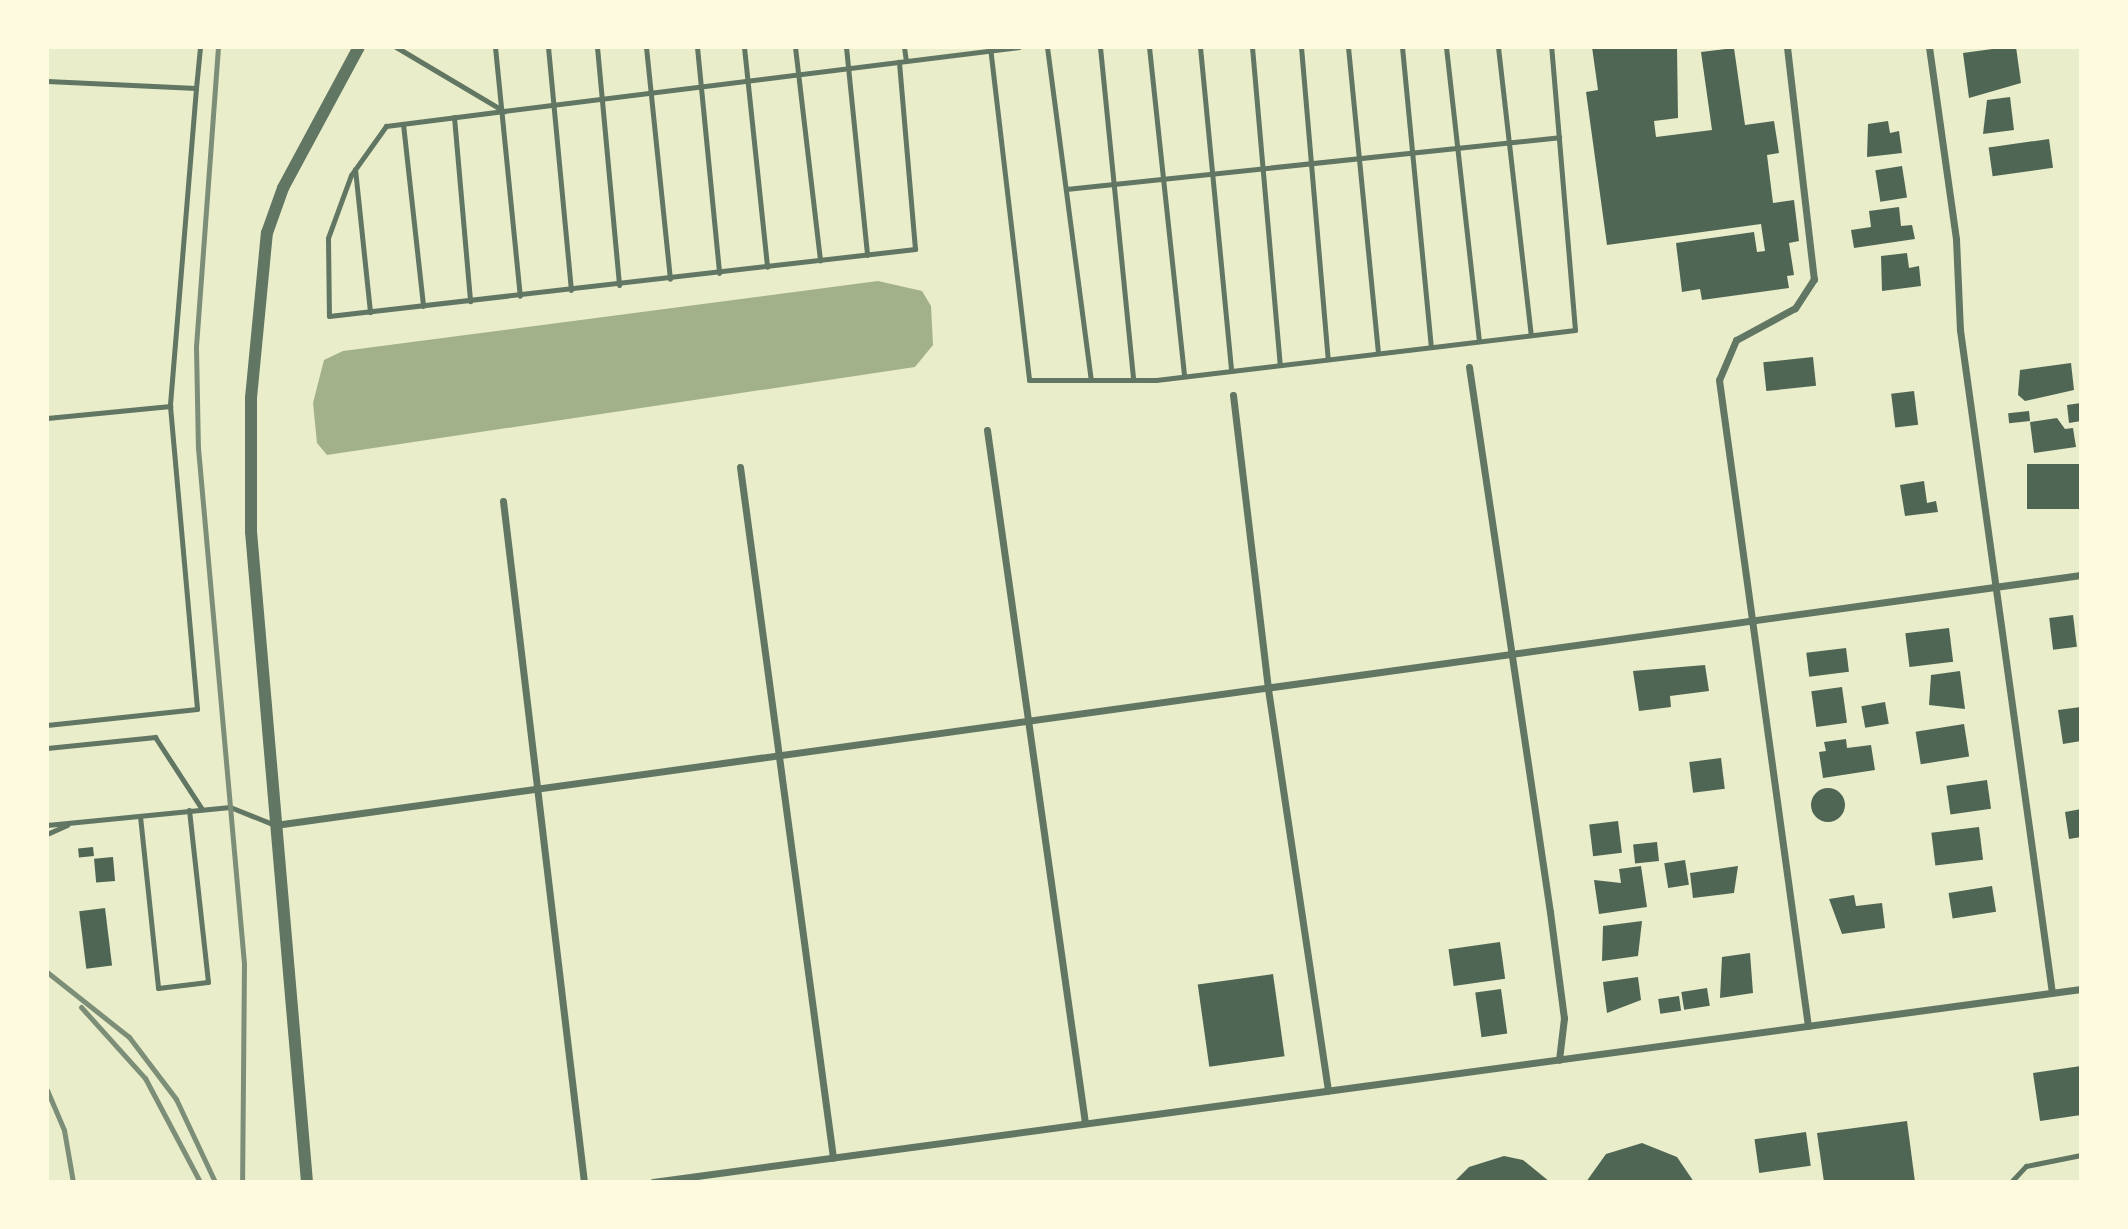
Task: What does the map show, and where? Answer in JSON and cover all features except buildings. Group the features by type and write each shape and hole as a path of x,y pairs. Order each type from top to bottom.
{"street":[{"path":"307,1182 251,532 256,303 283,187 359,47"},
{"path":"1787,47 1814,279 1795,308 1736,340 1719,380 1808,1026"},
{"path":"1929,47 1996,586 2052,993"},
{"path":"1469,367 1564,1018 1559,1060"},
{"path":"1233,395 1268,689 1328,1091"},
{"path":"987,430 1026,723 1085,1123"},
{"path":"740,467 833,1157"},
{"path":"503,501 540,789 584,1182"},
{"path":"275,825 1511,657 2081,575"},
{"path":"653,1182 2081,989"}],"lane":[{"path":"47,725 197,709 170,406 200,47"},
{"path":"396,47 504,111"},
{"path":"495,47 504,111 520,296"},
{"path":"548,47 571,290"},
{"path":"597,47 618,285"},
{"path":"646,47 670,279"},
{"path":"697,47 719,273"},
{"path":"744,47 767,267"},
{"path":"795,47 820,261"},
{"path":"846,47 867,255"},
{"path":"904,47 906,61"},
{"path":"950,47 951,55"},
{"path":"898,62 915,249 329,316 324,285 328,238 355,169 386,126 990,49 1019,47"},
{"path":"1047,47 1091,379"},
{"path":"1100,47 1133,380"},
{"path":"1149,47 1184,376"},
{"path":"1200,47 1231,371"},
{"path":"1252,47 1280,365"},
{"path":"1301,47 1328,359"},
{"path":"1348,47 1378,353"},
{"path":"1402,47 1415,153 1431,347"},
{"path":"1447,47 1479,341"},
{"path":"1499,47 1531,335"},
{"path":"990,49 1029,380 1133,380 1575,330 1551,47"},
{"path":"47,81 196,88"},
{"path":"454,117 470,301"},
{"path":"403,124 424,306"},
{"path":"1066,189 1115,187 1214,173 1264,170 1360,157 1559,137"},
{"path":"355,169 370,312"},
{"path":"47,418 170,406"},
{"path":"47,748 155,737 202,809"},
{"path":"47,825 230,807 275,825"},
{"path":"140,816 158,988 208,982 188,810"},
{"path":"47,834 73,823"},
{"path":"2011,1182 2026,1166 2081,1155"}],"shaded area":[{"path":"878,281 922,291 931,306 933,345 915,367 327,455 317,443 313,403 324,360 343,351"}],"railway":[{"path":"218,47 196,347 198,448 244,963 242,1182"},
{"path":"47,972 129,1037 176,1099 215,1182"},
{"path":"81,1007 145,1078 200,1182"},
{"path":"47,1090 64,1130 73,1182"}]}
